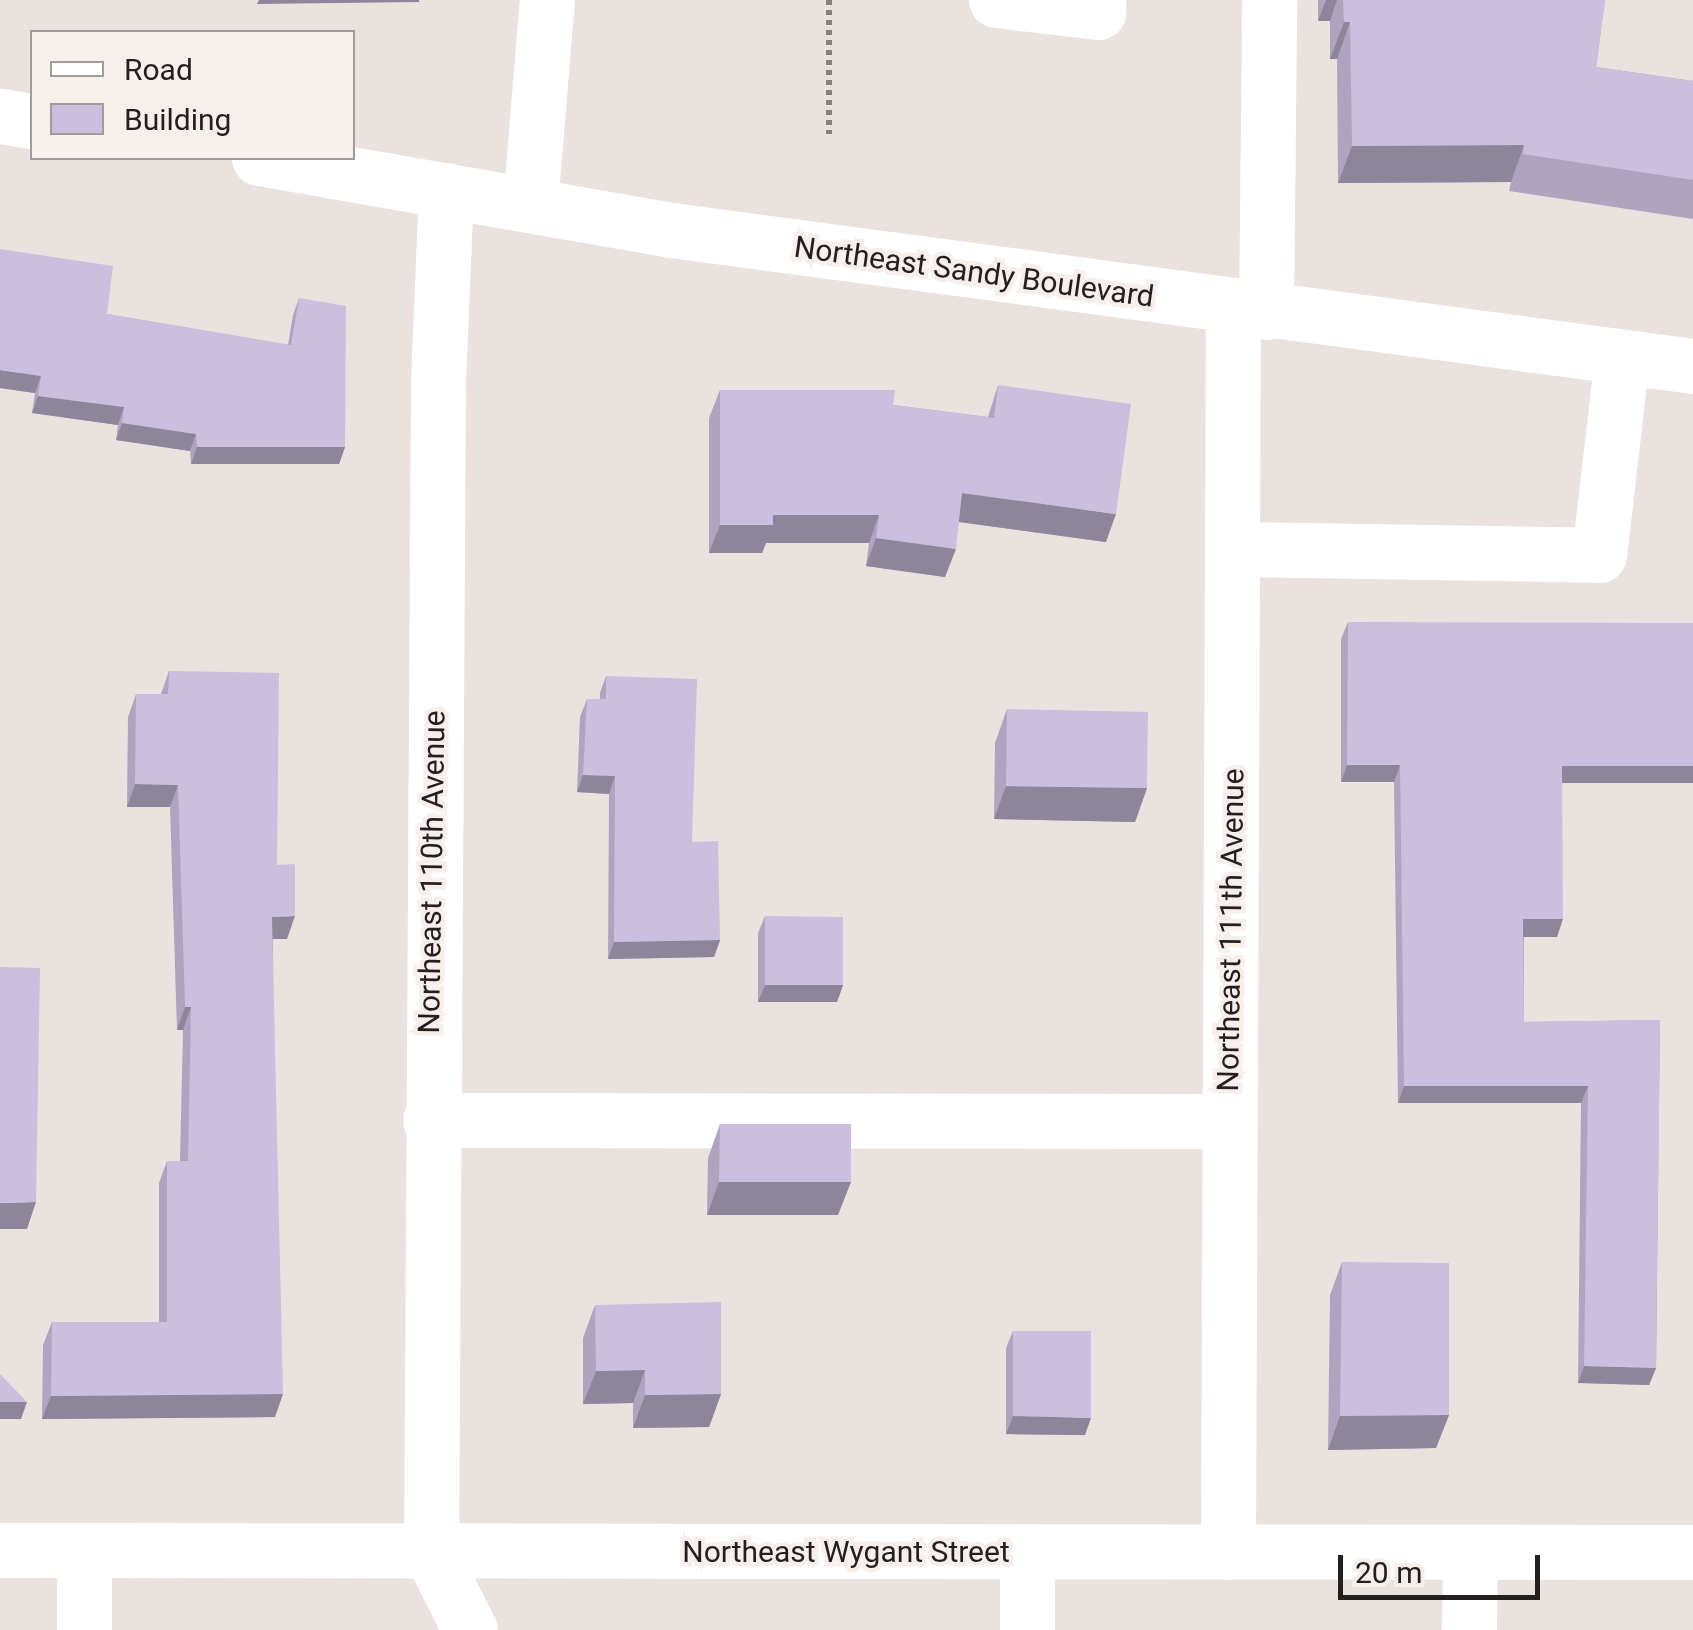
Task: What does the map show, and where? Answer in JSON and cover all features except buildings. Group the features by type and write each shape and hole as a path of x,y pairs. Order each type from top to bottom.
{"street":[{"path":"530,205 547,0"},
{"path":"996,0 1098,12 1098,0"},
{"name":"Northeast 111th Avenue","path":"1228,1552 1227,1122 1237,549 1269,0"},
{"path":"0,116 30,120"},
{"name":"Northeast Sandy Boulevard","path":"271,160 530,205 1250,310 1693,366"},
{"name":"Northeast 110th Avenue","path":"430,1553 430,1120 446,190"},
{"path":"1237,549 1599,556 1622,357"},
{"path":"430,1120 1227,1122"},
{"name":"Northeast Wygant Street","path":"0,1550 1693,1552"},
{"path":"84,1551 84,1630"},
{"path":"1027,1552 1027,1630"},
{"path":"1469,1630 1470,1552"},
{"path":"430,1553 470,1630"}],"path":[{"path":"829,0 829,134"}]}
